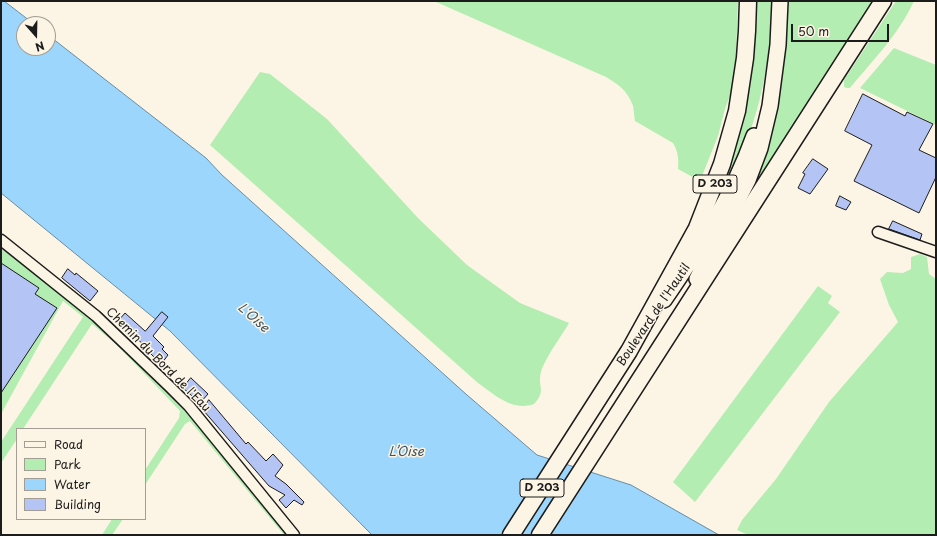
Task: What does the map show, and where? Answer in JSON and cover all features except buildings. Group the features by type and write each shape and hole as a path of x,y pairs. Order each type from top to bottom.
{"main road":[{"name":"D 203","path":"629,351 697,228 722,164 736,111 742,80 747,31 748,1"},
{"name":"Boulevard de l'Hautil","path":"540,535 668,335 754,166 766,128 778,45 780,1"},
{"path":"668,335 883,1"},
{"name":"Boulevard de l'Hautil","path":"511,535 629,351 680,277 710,229 741,169 773,82"}],"street":[{"path":"878,232 936,252"},
{"name":"Chemin du Bord de l'Eau","path":"1,240 96,316 189,406 294,535"}],"green space":[{"path":"434,1 738,1 736,57 732,90 718,136 700,181 678,169 678,156 673,143 635,121 631,101 622,88 615,82"},
{"path":"756,1 772,1 768,55 762,90 758,108 742,152 709,217 744,112 753,61"},
{"path":"788,1 875,1 758,183 753,180 774,119 782,83"},
{"path":"896,1 914,1 901,25 885,46 850,88 844,87 844,80"},
{"path":"894,48 936,65 936,125 860,88"},
{"path":"260,72 270,74 327,119 418,218 467,265 520,303 569,323 543,366 540,377 541,392 534,404 518,406 511,404 497,397 478,383 210,145"},
{"path":"1,249 26,264 81,308 189,412 290,535 284,535 190,421 185,424 146,483 146,468 179,418 180,411 119,347 92,324 24,428 16,428 16,440 1,463 1,442 83,317 63,301 1,414"},
{"path":"920,254 927,257 929,274 936,279 936,535 748,535 737,530 742,520 776,479 829,402 898,322 889,305 880,279 887,272 903,273 911,269 911,257"},
{"path":"818,286 832,296 828,303 840,312 695,502 673,482"},
{"path":"111,520 122,520 112,535 102,535"}],"water":[{"name":"L’Oise","path":"1,1 4,1 24,16 16,16 16,56 56,56 56,41 206,158 222,175 467,395 537,455 631,485 719,535 372,535 170,331 1,193"}],"water label":[{"name":"L'Oise","path":"253,318"}]}
